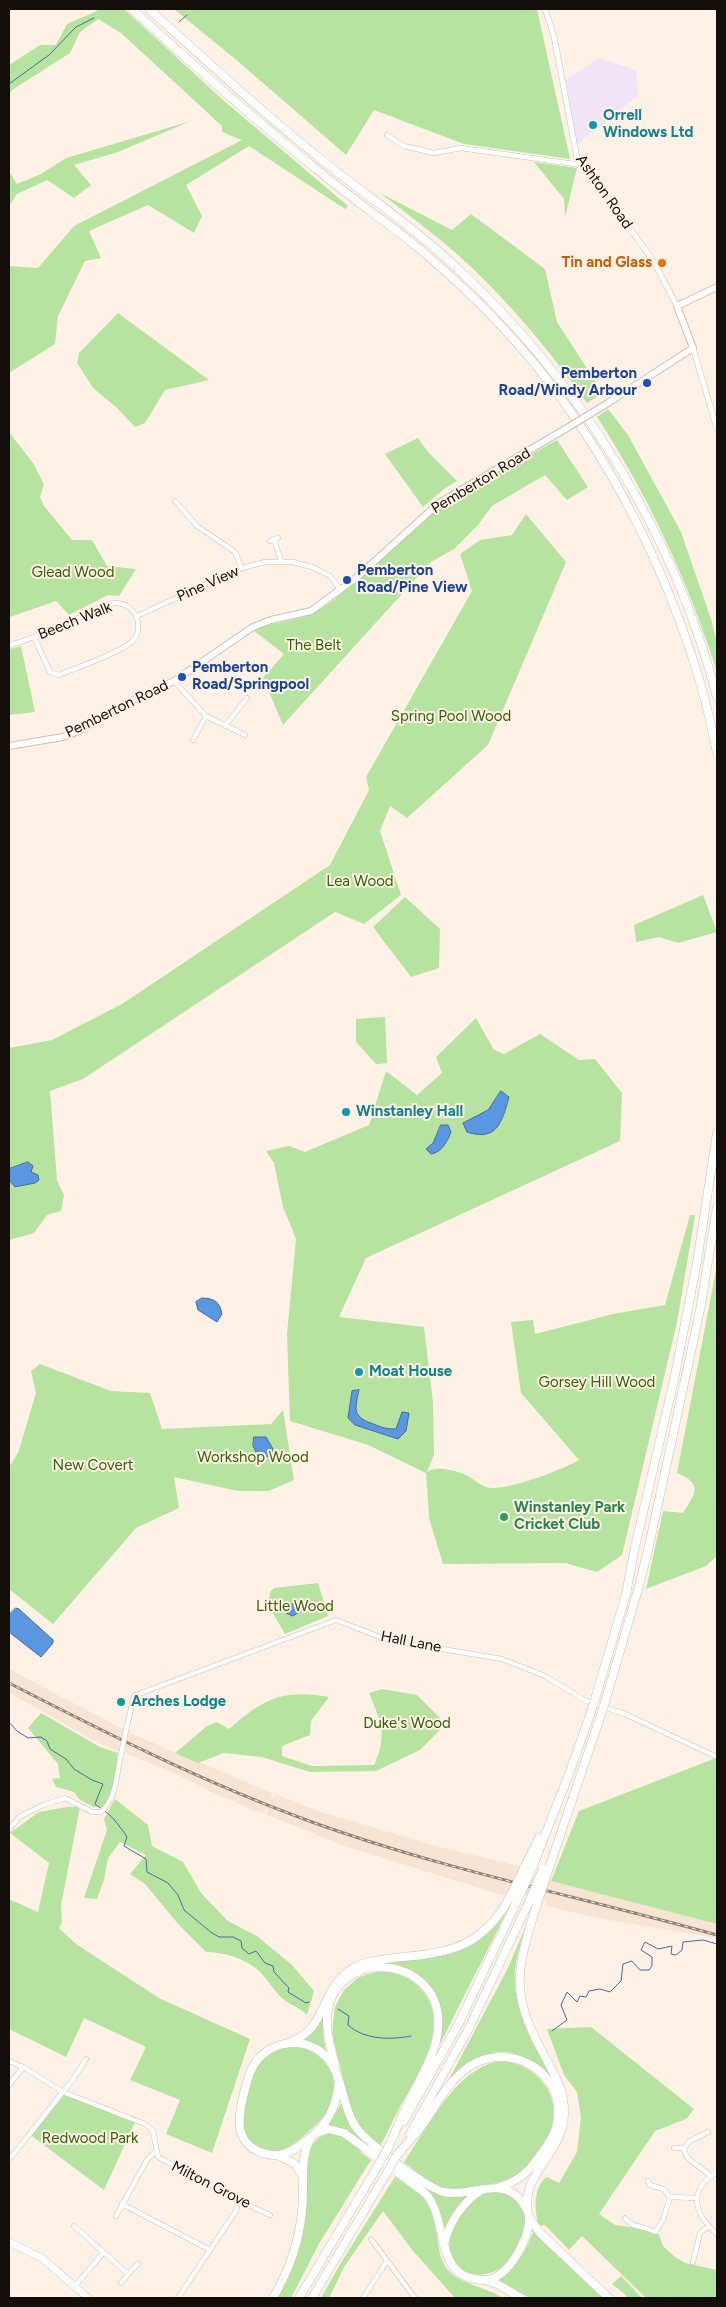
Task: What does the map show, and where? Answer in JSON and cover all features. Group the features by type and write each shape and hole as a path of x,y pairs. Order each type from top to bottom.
{"highway":[{"path":"132,9 257,121 350,197 417,247 482,307 534,363 580,426 623,497 668,590 700,682 717,753"},
{"path":"149,9 265,113 331,167 402,220 457,267 512,322 560,380 630,484 665,554 694,623 717,697"},
{"path":"300,2298 460,2021 569,1774 591,1712 626,1594 634,1547 674,1380 697,1262 717,1133"},
{"path":"484,2280 501,2272 518,2254 526,2235 530,2185 560,2137 564,2111 560,2086 529,2028 520,1997 521,1956 546,1870 601,1716 639,1586 700,1310 717,1207"},
{"path":"312,2298 388,2171 469,2028 546,1870"},
{"path":"303,2177 295,2164 277,2156 262,2153 246,2142 240,2130 239,2115 254,2064 270,2050 304,2036 313,2027 330,1990 348,1971 369,1962 435,1954 464,1946 494,1923 514,1898"},
{"path":"388,2148 428,2063 437,2037 438,2020 435,2003 429,1990 418,1979 404,1970 381,1966 357,1972 339,1987 329,2008 327,2026 328,2039 338,2078 353,2123 361,2134 375,2145 438,2191 452,2193 496,2188 513,2183 527,2173 552,2139 556,2128 558,2104 552,2086 541,2071 525,2061 494,2057 476,2063 464,2070 448,2087 423,2125 397,2155"},
{"path":"277,2156 293,2150 314,2135 327,2122 333,2110 338,2078 328,2059 315,2048 303,2044 288,2043"},
{"path":"273,2298 287,2272 296,2246 302,2210 306,2153 314,2135 332,2129 344,2133 432,2200 438,2213 449,2262 456,2270 467,2277 484,2280 522,2298"},
{"path":"496,2188 513,2194 528,2213 540,2233 609,2298"},
{"path":"444,2246 451,2223 470,2198 481,2190"},
{"path":"9,2242 42,2258 88,2298"}],"main road":[{"path":"693,348 677,306 717,287"},
{"name":"Pemberton Road","path":"9,746 63,737 78,731 127,703 174,681 253,626 311,611 342,590 439,503 608,404 693,348"}],"street":[{"name":"Ashton Road","path":"545,9 556,43 575,150 582,166 600,186 654,262 677,306"},
{"path":"387,135 404,146 434,153 461,148 582,166"},
{"path":"693,348 717,429"},
{"path":"175,501 197,526 235,552 242,568"},
{"path":"274,540 281,561"},
{"name":"Pine View","path":"137,616 242,568 265,562 281,561 303,564 320,570 330,576 342,590"},
{"name":"Beech Walk","path":"9,645 34,637 113,603 127,607 137,616"},
{"path":"34,637 50,672 60,676 128,645 137,633 137,616"},
{"path":"174,681 206,716 245,735"},
{"path":"225,726 248,698"},
{"path":"193,740 206,716"},
{"name":"Hall Lane","path":"9,1830 19,1817 43,1805 65,1798 92,1812 101,1812 106,1808 116,1788 116,1779 134,1696 336,1620 372,1634 406,1643 502,1659 545,1676 586,1702 625,1714 717,1757"},
{"path":"9,2160 63,2092 86,2059"},
{"path":"9,2061 23,2066 63,2092"},
{"path":"9,2085 23,2066"},
{"name":"Milton Grove","path":"63,2092 150,2127 154,2138 155,2152 161,2160 235,2198 238,2202 244,2202 270,2215"},
{"path":"708,2132 690,2141 684,2148 685,2155 703,2168 710,2176"},
{"path":"674,2148 684,2148"},
{"path":"116,2216 148,2160 155,2152"},
{"path":"717,2172 703,2182 697,2198 699,2214 708,2227 717,2234"},
{"path":"648,2181 650,2185 663,2189 670,2197 697,2198"},
{"path":"624,2218 632,2225 644,2226 657,2233 670,2197"},
{"path":"178,2298 238,2208 238,2202"},
{"path":"122,2204 210,2250"},
{"path":"74,2226 128,2274"},
{"path":"693,2262 700,2234 708,2227"},
{"path":"371,2239 415,2298"},
{"path":"75,2286 104,2252"},
{"path":"363,2298 387,2261"},
{"path":"121,2283 138,2264"}],"shaded area":[{"path":"599,58 636,70 638,96 576,145 566,80"},
{"path":"9,1669 132,1734 272,1793 271,1797 274,1798 275,1794 324,1813 436,1846 520,1866 518,1872 717,1924 717,1938 598,1918 549,1907 545,1904 546,1900 509,1889 505,1896 341,1845 267,1815 268,1810 266,1809 263,1813 258,1812 215,1794 185,1778 124,1753 125,1747 120,1752 101,1744 9,1693"}],"green space":[{"path":"96,9 124,9 223,100 348,206 345,209 249,146 186,185 202,216 194,233 148,205 89,231 101,258 85,261 58,316 55,344 9,373 9,266 38,268 74,226 242,140 222,132 222,126 121,33 98,19 80,32 70,53 12,90 9,95 9,65 40,45 56,45 67,24 97,11"},
{"path":"174,9 537,9 570,159 464,144 374,110 346,155 240,63"},
{"path":"191,121 118,152 74,165 91,185 74,198 47,180 17,194 9,206 9,171 17,184 41,174 66,158"},
{"path":"534,162 577,168 565,217 564,199"},
{"path":"380,193 452,230 471,214 545,269 557,322 603,393 587,403 543,345 493,289 449,247"},
{"path":"118,313 209,380 165,390 145,423 135,427 116,407 94,389 77,363 79,353"},
{"path":"608,409 628,435 681,532 711,619 717,643 717,672 706,638 666,540 634,478 597,417"},
{"name":"Glead Wood","path":"9,432 33,463 44,484 40,497 44,506 72,540 92,540 107,566 136,569 119,596 108,595 69,615 56,601 10,617"},
{"path":"418,438 428,452 457,481 444,489 423,507 385,454"},
{"name":"The Belt","path":"557,440 588,487 567,500 545,475 492,506 478,525 454,549 431,562 283,725 263,678 284,654 253,630 300,618 325,606 439,505"},
{"path":"526,514 566,562 488,745 407,818 390,806 380,831 401,895 364,924 335,912 83,1079 50,1091 57,1180 64,1195 61,1211 47,1215 34,1233 9,1240 9,1048 52,1040 122,1004 330,865 369,790 366,777 472,591 460,554 480,540 512,535"},
{"path":"21,646 35,712 9,715 9,649"},
{"path":"703,895 717,932 678,943 659,937 636,942 634,925"},
{"path":"405,897 440,929 439,968 411,977 373,927"},
{"path":"385,1017 387,1063 376,1064 356,1042 356,1019"},
{"path":"476,1018 494,1050 504,1054 540,1034 579,1060 595,1059 622,1093 620,1141 366,1258 339,1317 424,1327 433,1402 434,1455 427,1472 436,1469 453,1471 468,1476 479,1484 492,1488 523,1482 549,1474 579,1460 521,1393 511,1322 533,1320 535,1334 613,1314 665,1305 690,1215 695,1215 677,1322 622,1555 597,1572 565,1563 443,1564 429,1518 426,1473 368,1445 290,1421 287,1334 296,1239 283,1207 274,1163 266,1151 289,1146 305,1152 369,1125 386,1071 417,1095 442,1073 436,1057"},
{"name":"Gorsey Hill Wood","path":"717,1265 717,1556 706,1566 646,1589 663,1511 683,1513 695,1490 691,1481 677,1473"},
{"name":"New Covert","path":"40,1364 111,1391 150,1393 162,1429 271,1424 283,1410 294,1480 269,1491 238,1491 174,1477 179,1508 136,1528 53,1624 9,1589 9,1467 18,1453 36,1393 31,1371"},
{"name":"Little Wood","path":"318,1583 328,1616 285,1634 268,1605 270,1592 274,1588"},
{"name":"Duke's Wood","path":"382,1689 417,1695 446,1724 420,1750 376,1771 310,1772 262,1757 224,1753 198,1763 175,1753 207,1726 217,1722 229,1729 241,1718 264,1703 286,1695 299,1694 329,1697 311,1721 310,1735 282,1746 282,1756 312,1766 374,1765 382,1736 380,1721 369,1693"},
{"path":"41,1713 100,1747 118,1753 113,1790 104,1807 93,1807 79,1799 74,1792 56,1787 52,1779 60,1778 58,1764 28,1728"},
{"path":"716,1758 717,1924 551,1881 579,1811"},
{"path":"115,1799 148,1825 152,1846 183,1862 201,1893 228,1921 257,1936 292,1965 314,1991 307,2015 283,1999 258,1970 246,1962 233,1956 206,1952 179,1925 145,1884 130,1874 146,1855 120,1842 108,1858 104,1880 97,1899 84,1898 107,1830 104,1819"},
{"path":"67,1807 80,1807 61,1905 62,1922 59,1928 76,1944 159,1998 250,2039 212,2153 166,2134 180,2100 130,2080 146,2047 84,2018 66,2057 9,2029 9,1899 38,1912 49,1863 10,1833 39,1812"},
{"path":"507,1911 432,2060 442,2028 441,2010 437,1999 424,1980 414,1973 404,1968 379,1964 435,1956 464,1948 478,1940 492,1928"},
{"path":"528,1921 515,1970 517,2001 528,2030 556,2086 533,2063 514,2054 503,2052 493,2053 477,2060 445,2087 508,1968"},
{"path":"380,1971 402,1976 417,1985 430,2003 434,2018 429,2050 415,2081 380,2146 362,2131 350,2109 332,2033 335,2007 344,1990 359,1977"},
{"path":"323,2015 323,2034 326,2052 302,2040 314,2031"},
{"path":"591,2027 694,2109 686,2119 655,2131 599,2214 615,2225 652,2230 659,2235 663,2246 685,2263 717,2270 717,2298 646,2298 582,2236 569,2250 548,2228 544,2225 539,2226 536,2213 536,2199 539,2187 547,2177 559,2183 577,2152 581,2117 577,2092 564,2075 547,2029"},
{"path":"295,2046 313,2053 327,2065 334,2081 332,2100 324,2117 295,2143 282,2150 269,2151 261,2149 248,2138 243,2129 242,2113 247,2092 259,2064 267,2055"},
{"path":"503,2061 516,2064 536,2075 550,2094 553,2105 554,2117 551,2130 530,2162 531,2164 514,2177 504,2181 453,2190 433,2183 404,2162 434,2115 458,2085 472,2073 487,2065"},
{"name":"Redwood Park","path":"63,2092 136,2120 104,2190 29,2134"},
{"path":"342,2102 353,2130 377,2150 376,2152 344,2129 327,2126"},
{"path":"332,2133 339,2134 363,2150 360,2152 371,2160 320,2242 291,2298 276,2298 292,2266 307,2157 316,2140"},
{"path":"400,2168 432,2191 450,2196 470,2194 444,2229 439,2208 435,2201 423,2188 399,2170"},
{"path":"396,2175 420,2193 432,2208 440,2254 448,2270 459,2279 503,2298 455,2298 413,2251 383,2211 344,2267 329,2298 321,2298"},
{"path":"492,2192 509,2195 526,2215 522,2242 509,2261 494,2271 479,2275 465,2272 455,2263 450,2250 452,2233 462,2214 472,2203 479,2197"},
{"path":"534,2229 604,2298 530,2298 498,2280 510,2271 520,2258 529,2243"},
{"path":"621,2276 642,2298 626,2298 626,2295 612,2284"}],"water":[{"path":"501,1091 509,1097 501,1122 497,1128 485,1134 467,1132 463,1123 488,1110"},
{"path":"441,1125 448,1125 451,1132 441,1149 431,1154 426,1149 433,1143"},
{"path":"28,1162 33,1166 31,1172 38,1175 39,1180 35,1183 15,1187 9,1180 9,1169"},
{"path":"202,1298 213,1300 220,1306 222,1314 217,1322 198,1310 196,1302"},
{"path":"359,1390 356,1404 357,1413 368,1422 383,1428 396,1429 402,1412 409,1413 406,1431 398,1439 355,1425 348,1418 352,1391"},
{"path":"254,1437 266,1437 273,1449 272,1455 265,1457 257,1454 253,1446"},
{"path":"297,1601 303,1603 305,1608 293,1616 286,1613 291,1605"},
{"path":"16,1608 53,1640 53,1643 41,1657 9,1632 9,1615"}],"waterway":[{"path":"179,22 187,15"},
{"path":"9,84 49,55 76,27 94,18"},
{"path":"9,1722 17,1731 28,1738 41,1737 47,1741 50,1749 66,1759 74,1769 92,1780 103,1784 95,1804 102,1809"},
{"path":"105,1811 127,1837 124,1846 146,1859 147,1872 168,1883 178,1895 184,1910 219,1937 233,1937 241,1941 242,1948 249,1954 256,1951 265,1963 273,1966 274,1972 289,1988 288,1992 306,2003 309,2002"},
{"path":"552,2031 567,2020 561,2005 567,1992 577,2002 580,1996 586,1997 589,1991 600,1989 610,1992 621,1981 623,1964 632,1961 640,1970 649,1970 652,1966 652,1957 641,1950 645,1942 658,1949 672,1946 671,1954 676,1955 682,1950 683,1942 703,1940 717,1944"},
{"path":"338,2009 349,2016 348,2025 362,2034 378,2038 411,2036"}],"railway":[{"path":"9,1683 196,1775 312,1822 412,1855 717,1935"}],"place":[{"name":"Orrell Windows Ltd","path":"593,125"},
{"name":"Tin and Glass","path":"662,263"},
{"name":"Pemberton Road/Windy Arbour","path":"647,383"},
{"name":"Pemberton Road/Pine View","path":"347,580"},
{"name":"Pemberton Road/Springpool","path":"182,677"},
{"name":"Winstanley Hall","path":"346,1112"},
{"name":"Moat House","path":"359,1372"},
{"name":"Winstanley Park Cricket Club","path":"504,1517"},
{"name":"Arches Lodge","path":"121,1702"}],"park label":[{"name":"Spring Pool Wood","path":"451,717"},
{"name":"Lea Wood","path":"360,882"},
{"name":"Workshop Wood","path":"253,1458"}]}
